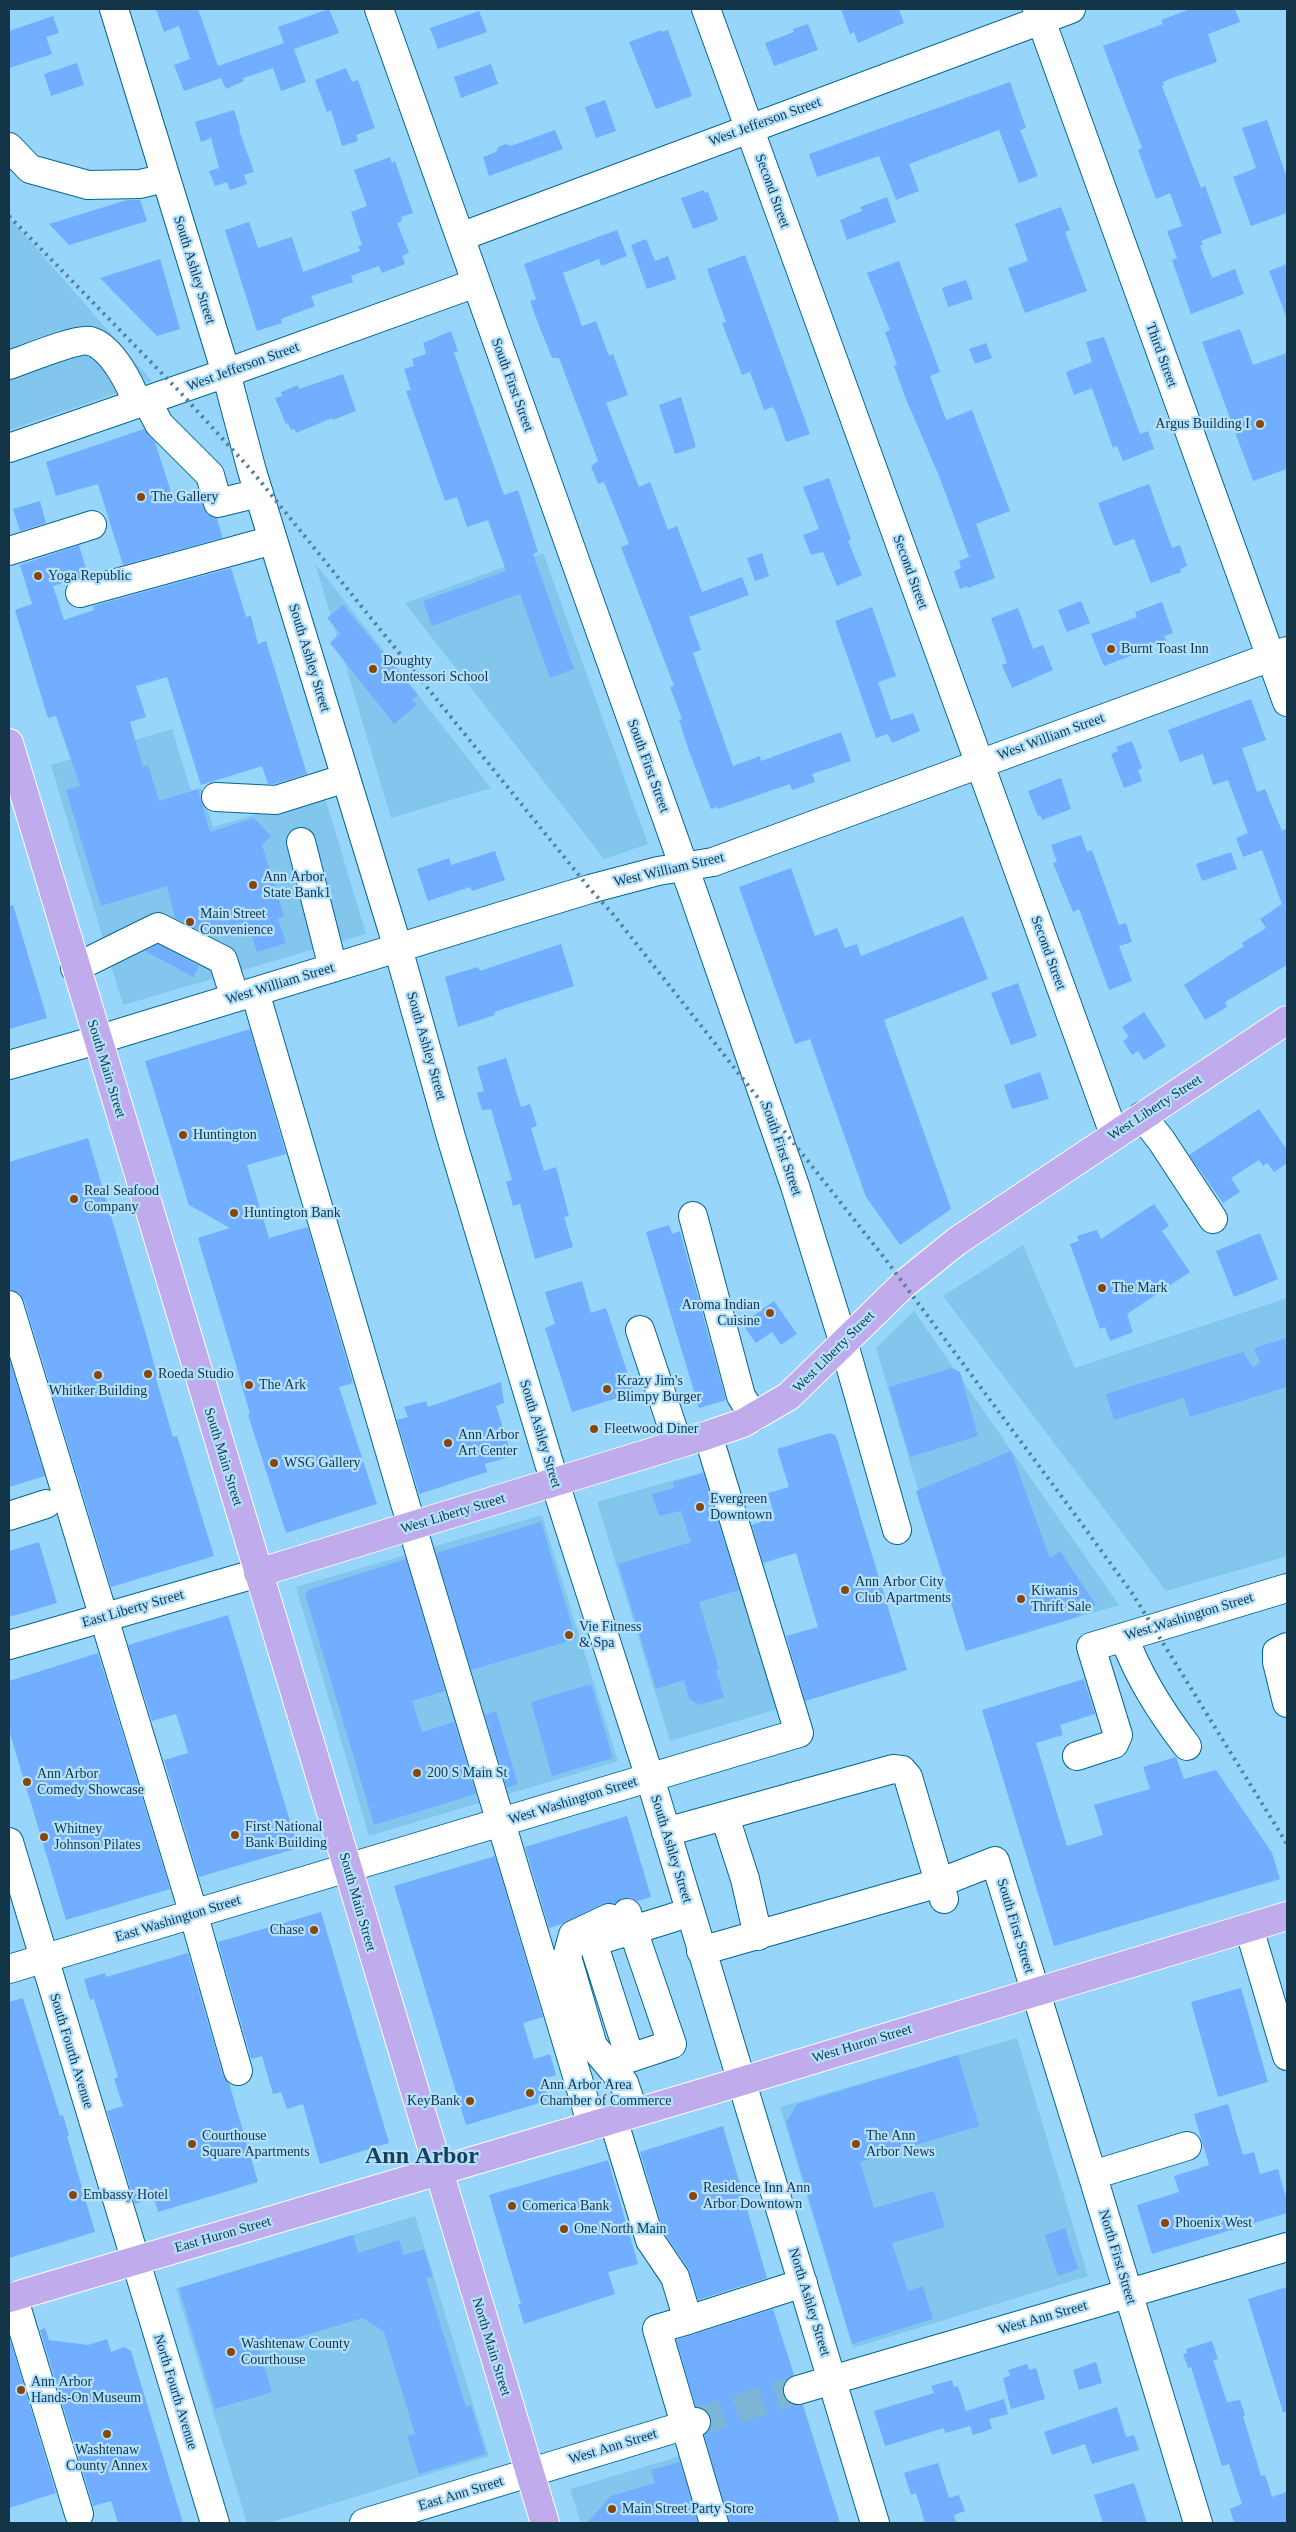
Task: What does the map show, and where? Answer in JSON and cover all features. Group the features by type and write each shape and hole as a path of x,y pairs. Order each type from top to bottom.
{"main road":[{"name":"South Main Street","path":"9,743 437,2171"},
{"name":"West Liberty Street","path":"258,1573 708,1435 754,1417 789,1396 904,1284 957,1241 1114,1134 1287,1020"},
{"name":"West Huron Street","path":"437,2171 740,2082 1287,1916"},
{"name":"East Huron Street","path":"11,2297 437,2171"},
{"name":"North Main Street","path":"437,2171 545,2523"}],"street":[{"name":"South Ashley Street","path":"114,9 226,374 273,540 398,948 454,1146 555,1483 650,1778 740,2082"},
{"name":"South First Street","path":"380,9 795,1186 844,1344 897,1530"},
{"name":"Second Street","path":"706,9 1114,1134"},
{"name":"West Jefferson Street","path":"460,237 750,128 1038,14 1071,9"},
{"name":"Third Street","path":"1038,14 1279,654 1287,702"},
{"path":"9,146 30,169 88,184 140,184 165,178"},
{"name":"West Jefferson Street","path":"9,448 226,374 476,283"},
{"path":"9,365 69,345 89,341 101,347 127,378 159,424 210,475 215,504 259,492"},
{"path":"9,551 92,525"},
{"path":"80,593 273,540"},
{"name":"West William Street","path":"9,1065 97,1040 590,889 658,871 713,862 1279,654"},
{"path":"216,797 276,800 346,778"},
{"path":"301,842 333,968"},
{"path":"75,968 158,927 223,960 245,995 412,1526 501,1822 613,2119 650,2240 675,2277 688,2320"},
{"path":"1142,1116 1213,1219"},
{"path":"693,1216 741,1396 754,1417"},
{"path":"9,1305 193,1914 238,2071"},
{"path":"640,1330 678,1444"},
{"name":"West Washington Street","path":"346,1868 799,1733 708,1435"},
{"path":"9,1516 46,1504"},
{"name":"East Liberty Street","path":"9,1645 258,1573"},
{"name":"West Washington Street","path":"1077,1756 1114,1744 1118,1735 1091,1647 1287,1588"},
{"path":"1124,1636 1133,1662 1159,1709 1187,1746"},
{"path":"1287,1647 1277,1652 1277,1662 1287,1703"},
{"path":"666,1832 894,1769 902,1770 908,1777 942,1891 701,1951"},
{"path":"725,1817 745,1879 758,1936"},
{"name":"South Fourth Avenue","path":"10,1851 136,2260"},
{"name":"South First Street","path":"942,1891 995,1862 1035,1991"},
{"name":"East Washington Street","path":"9,1969 346,1868"},
{"path":"613,2119 624,2083 593,2046 566,1957 573,1935 606,1919 630,1922 687,1904"},
{"path":"1249,1928 1287,2056"},
{"name":"North First Street","path":"1035,1991 1093,2175 1198,2523"},
{"name":"North Ashley Street","path":"740,2082 833,2380 875,2523"},
{"path":"1093,2175 1186,2146"},
{"name":"West Ann Street","path":"798,2390 1287,2247"},
{"name":"North Fourth Avenue","path":"136,2260 215,2523"},
{"path":"714,2523 691,2423 657,2329 803,2283"},
{"path":"11,2297 79,2514"},
{"name":"West Ann Street","path":"530,2473 691,2423"},
{"name":"East Ann Street","path":"364,2523 530,2473"}],"shaded area":[{"path":"9,217 152,381 9,430"},
{"path":"543,553 648,844 604,859 405,603"},
{"path":"315,563 491,788 391,818"},
{"path":"172,729 191,791 201,788 213,827 324,794 366,934 123,1005 51,765"},
{"path":"1023,1245 1075,1368 1287,1298 1287,1556 1166,1591 943,1296"},
{"path":"914,1311 1119,1605 966,1651 876,1348"},
{"path":"714,1469 788,1706 670,1741 597,1502"},
{"path":"542,1515 618,1761 369,1836 296,1587"},
{"path":"1017,2038 1088,2276 853,2348 780,2107"},
{"path":"415,2216 489,2456 269,2523 247,2523 176,2289"},
{"path":"694,2452 708,2523 581,2523 570,2489"}],"building":[{"path":"156,9 198,9 218,66 284,43 278,27 329,9 339,33 294,49 306,82 281,91 273,68 243,78 244,81 226,89 221,78 184,91 174,65 190,59 179,26 164,32"},
{"path":"841,9 899,9 904,23 858,43 854,32 850,34"},
{"path":"1191,9 1235,9 1240,22 1208,34 1217,62 1172,78 1163,82 1164,85 1162,86 1201,188 1205,186 1222,233 1201,241 1203,245 1200,246 1212,278 1235,269 1244,294 1191,314 1172,260 1177,258 1167,231 1182,226 1170,193 1156,199 1138,150 1142,148 1103,46 1163,24 1161,20"},
{"path":"479,11 487,32 438,49 430,28"},
{"path":"53,16 59,33 46,37 52,54 9,68 9,31"},
{"path":"808,24 818,50 774,66 765,43 794,32 793,29"},
{"path":"662,30 662,32 668,30 692,96 656,109 629,42"},
{"path":"77,63 84,85 51,96 44,74"},
{"path":"491,64 498,84 461,98 454,77"},
{"path":"346,68 352,82 358,80 375,128 356,135 358,141 342,146 331,110 327,112 315,80"},
{"path":"1010,82 1026,128 1020,130 1038,176 1019,183 999,130 909,164 919,191 896,200 879,156 817,177 809,154"},
{"path":"605,100 616,131 596,138 585,107"},
{"path":"234,110 254,172 244,175 247,184 230,190 227,182 215,186 209,171 219,168 211,138 201,142 195,122"},
{"path":"1267,120 1287,178 1287,213 1251,226 1233,177 1256,168 1242,128"},
{"path":"555,130 563,149 489,176 483,157 496,152 498,147 506,144 511,146"},
{"path":"390,157 392,163 395,161 413,213 401,217 402,221 397,223 409,253 402,256 405,264 382,273 379,266 351,276 353,282 311,296 315,306 281,319 282,323 257,331 225,230 249,222 258,248 292,237 303,272 360,251 358,246 362,245 351,212 367,206 354,170"},
{"path":"704,190 705,193 708,192 718,220 693,229 681,198"},
{"path":"887,197 896,222 847,240 840,220 862,211 860,207"},
{"path":"127,200 140,200 147,221 69,245 49,224"},
{"path":"1061,207 1070,230 1065,232 1087,291 1025,313 1008,268 1028,261 1015,224"},
{"path":"617,230 627,256 601,266 599,259 563,273 582,326 596,321 609,356 613,354 628,395 606,403 639,487 650,482 668,530 677,526 702,592 742,577 749,595 689,617 701,650 693,653 733,766 760,756 761,761 841,732 851,761 812,774 815,782 792,790 790,784 718,809 717,807 711,809 688,748 679,720 682,719 670,687 674,686 621,547 629,544 604,482 598,484 591,466 598,461 559,358 552,358 530,301 536,299 524,264"},
{"path":"646,239 655,261 668,256 676,279 647,289 631,245"},
{"path":"745,255 810,434 786,442 775,410 772,407 764,410 750,372 742,375 722,323 726,322 707,269"},
{"path":"160,259 180,329 157,336 100,278"},
{"path":"899,261 940,372 930,376 946,420 972,410 1010,511 976,524 995,578 968,588 967,586 960,589 954,571 961,568 959,561 969,557 939,476 894,366 897,365 885,332 890,330 867,273"},
{"path":"1287,264 1287,316 1286,316 1269,271"},
{"path":"966,280 973,299 948,307 942,288"},
{"name":"Argus Building I","path":"1240,329 1253,365 1287,353 1287,469 1253,481 1202,342"},
{"path":"451,331 458,351 454,353 504,495 518,490 538,552 533,554 574,669 550,678 520,594 432,626 423,601 506,571 488,520 467,527 457,497 445,501 406,391 411,390 404,369 414,366 412,359 426,354 423,343"},
{"path":"1104,337 1140,434 1148,431 1154,449 1123,461 1117,446 1113,448 1092,388 1074,395 1066,372 1092,362 1086,342"},
{"path":"986,343 992,358 975,364 969,349"},
{"path":"343,374 356,411 333,420 332,418 296,433 295,429 291,430 288,423 286,424 275,398 282,396 281,392 298,385 299,389"},
{"path":"681,397 696,447 675,454 659,405"},
{"name":"The Gallery","path":"144,429 155,442 171,492 189,501 200,498 207,514 217,518 222,538 123,565 98,484 56,496 46,462"},
{"path":"829,478 851,540 848,541 862,575 837,586 823,552 811,555 803,535 819,529 803,487"},
{"path":"1149,484 1172,548 1180,545 1187,566 1180,569 1181,572 1151,583 1134,539 1114,546 1098,503"},
{"path":"40,501 46,523 20,531 13,509"},
{"path":"79,545 88,575 53,586 64,620 94,610 93,606 231,568 246,617 251,616 258,644 266,641 307,774 268,784 262,766 201,785 167,677 136,686 146,717 130,722 143,767 148,765 159,801 198,789 210,832 254,818 271,836 262,845 284,916 278,919 286,943 257,952 247,921 206,934 175,918 167,886 101,906 66,790 80,786 56,716 48,718 15,610 32,604 20,565"},
{"path":"762,553 769,576 755,581 747,558"},
{"path":"1081,601 1090,623 1067,632 1058,610"},
{"path":"1162,602 1173,633 1164,636 1167,642 1104,666 1091,634 1137,617 1135,612"},
{"name":"Doughty Montessori School","path":"343,605 418,695 412,700 417,705 394,724 330,643 340,633 327,618"},
{"path":"872,607 896,676 878,682 891,720 913,713 920,731 892,743 888,734 876,738 835,621"},
{"path":"1018,608 1033,649 1043,645 1053,670 1012,688 1002,665 1007,663 991,618"},
{"path":"1251,699 1266,740 1242,748 1257,792 1265,789 1282,831 1287,828 1287,965 1225,1002 1227,1007 1205,1020 1184,985 1244,946 1242,943 1266,928 1260,919 1282,904 1262,850 1243,857 1236,838 1248,833 1228,780 1213,785 1203,754 1180,762 1168,730"},
{"path":"1132,741 1142,768 1138,770 1142,781 1124,788 1111,754 1118,751 1116,747"},
{"path":"1061,778 1071,809 1042,820 1040,815 1038,816 1028,791"},
{"path":"1081,835 1087,852 1092,850 1119,925 1126,923 1132,942 1119,946 1132,981 1109,990 1079,909 1073,912 1053,863 1057,862 1051,845"},
{"path":"495,851 505,880 472,891 470,887 428,901 417,869 449,858 451,865"},
{"path":"1231,852 1237,869 1202,881 1196,864"},
{"path":"791,868 815,936 837,928 845,948 857,944 861,956 963,916 988,979 884,1020 951,1209 900,1245 866,1197 810,1039 795,1044 739,887"},
{"path":"13,905 47,1018 9,1029 9,906"},
{"path":"158,944 199,966 193,977 145,951"},
{"path":"561,944 574,986 494,1012 495,1015 458,1027 445,977 478,967 480,971"},
{"path":"1018,983 1037,1036 1011,1045 991,993"},
{"path":"1144,1012 1166,1046 1144,1060 1138,1051 1132,1055 1123,1041 1129,1037 1122,1027"},
{"path":"250,1029 286,1154 247,1165 269,1238 308,1227 353,1383 339,1387 377,1504 286,1533 248,1415 250,1414 198,1238 230,1228 189,1205 145,1061"},
{"path":"506,1058 521,1107 530,1104 537,1126 531,1128 544,1171 556,1167 569,1216 564,1217 573,1247 535,1259 520,1204 513,1206 506,1182 512,1180 491,1109 482,1110 477,1093 484,1091 477,1067"},
{"path":"1040,1072 1049,1099 1012,1109 1004,1085"},
{"path":"1259,1109 1287,1150 1287,1163 1274,1172 1267,1163 1263,1166 1259,1160 1231,1178 1240,1192 1223,1203 1189,1155"},
{"path":"88,1138 147,1338 158,1379 156,1379 173,1437 177,1436 214,1556 111,1587 24,1300 19,1293 9,1290 9,1162"},
{"path":"1154,1204 1169,1226 1162,1231 1190,1272 1127,1314 1133,1332 1110,1341 1105,1327 1100,1329 1070,1244 1079,1241 1077,1236 1097,1230 1101,1239"},
{"path":"669,1225 672,1234 680,1231 726,1400 699,1408 646,1232"},
{"path":"1260,1233 1278,1279 1234,1297 1216,1251"},
{"path":"582,1281 591,1313 606,1308 634,1393 572,1412 545,1328 555,1324 545,1292"},
{"name":"Aroma Indian Cuisine","path":"774,1301 797,1334 781,1345 772,1332 756,1343 742,1324"},
{"path":"1287,1338 1287,1387 1190,1417 1184,1398 1114,1420 1106,1394 1243,1352 1253,1367 1260,1363 1254,1348"},
{"path":"9,1358 45,1476 9,1487"},
{"path":"952,1368 960,1372 978,1436 910,1457 889,1387"},
{"name":"Ann Arbor Art Center","path":"501,1382 504,1403 496,1406 512,1456 485,1464 487,1472 419,1494 397,1420 408,1417 404,1407 426,1401 428,1407"},
{"name":"Ann Arbor City Club Apartments","path":"830,1433 836,1436 907,1670 805,1701 786,1636 818,1627 796,1553 763,1563 752,1525 775,1517 768,1493 789,1487 777,1449"},
{"path":"1011,1451 1050,1558 1060,1551 1096,1605 1077,1617 966,1651 916,1491"},
{"path":"703,1473 739,1590 699,1602 719,1669 716,1670 724,1697 699,1705 689,1699 684,1680 656,1689 618,1564 691,1542 681,1511 659,1516 652,1494 674,1488 673,1482"},
{"path":"541,1522 576,1639 471,1670 436,1553"},
{"path":"39,1542 57,1603 9,1617 9,1551"},
{"path":"406,1559 445,1691 412,1701 422,1732 454,1722 476,1794 374,1825 305,1594 311,1589"},
{"path":"228,1615 298,1848 199,1877 164,1760 188,1753 182,1733 176,1714 152,1721 128,1645"},
{"path":"98,1653 170,1889 66,1920 9,1730 9,1681"},
{"path":"1084,1679 1095,1714 1060,1725 1063,1735 1036,1743 1067,1846 1103,1835 1094,1805 1150,1789 1143,1767 1176,1757 1184,1779 1216,1770 1272,1853 1280,1879 1054,1946 982,1710"},
{"path":"591,1684 613,1758 552,1776 531,1702"},
{"path":"496,1711 518,1784 507,1788 485,1715"},
{"path":"627,1816 651,1897 637,1901 630,1898 622,1898 615,1904 603,1904 562,1924 549,1928 525,1847"},
{"path":"495,1856 543,2017 523,2023 534,2059 550,2054 556,2075 543,2079 549,2100 466,2125 394,1886"},
{"path":"321,1912 389,2143 320,2164 303,2104 287,2109 281,2092 273,2094 262,2056 251,2059 218,1942"},
{"path":"188,1953 223,2075 229,2083 258,2182 158,2212 154,2198 135,2204 107,2111 123,2106 114,2079 118,2077 94,1999 90,2000 84,1979 105,1973 106,1977"},
{"path":"1241,1988 1268,2082 1218,2097 1191,2002"},
{"path":"23,1998 60,2116 63,2115 69,2135 67,2136 95,2232 9,2258 9,2002"},
{"path":"958,2055 979,2126 860,2162 874,2208 934,2191 945,2227 892,2243 908,2291 923,2286 933,2319 852,2344 786,2122 797,2104"},
{"path":"1228,2104 1243,2155 1254,2152 1260,2174 1278,2169 1287,2201 1287,2213 1152,2254 1137,2205 1179,2192 1174,2176 1209,2165 1194,2114"},
{"name":"Residence Inn Ann Arbor Downtown","path":"723,2126 767,2278 698,2300 688,2268 664,2233 640,2152"},
{"name":"One North Main","path":"608,2160 638,2264 608,2272 615,2294 524,2324 518,2304 521,2304 489,2195"},
{"path":"1065,2228 1078,2269 1058,2276 1045,2235"},
{"name":"Washtenaw County Courthouse","path":"353,2235 358,2253 399,2240 404,2255 424,2249 433,2277 426,2278 466,2407 471,2405 486,2454 419,2474 407,2436 415,2434 384,2332 363,2318 259,2349 272,2392 215,2409 179,2288"},
{"path":"1287,2287 1287,2412 1283,2412 1248,2299"},
{"path":"773,2309 794,2375 787,2379 783,2386 783,2395 788,2402 794,2405 803,2405 840,2523 729,2523 704,2435 711,2426 711,2418 706,2410 696,2407 676,2340"},
{"path":"45,2328 49,2340 88,2345 107,2339 111,2352 124,2347 131,2351 183,2523 118,2523 111,2501 93,2506 40,2330"},
{"path":"1212,2341 1218,2359 1213,2360 1227,2402 1240,2400 1261,2476 1265,2475 1272,2497 1287,2492 1287,2523 1234,2523 1230,2509 1242,2504 1229,2464 1222,2466 1191,2367 1188,2368 1183,2354 1187,2353 1186,2349"},
{"name":"Ann Arbor Hands-On Museum","path":"11,2342 56,2493 9,2508 9,2343"},
{"path":"1096,2362 1102,2383 1079,2390 1073,2370"},
{"path":"1027,2364 1029,2370 1036,2368 1045,2399 1011,2409 1003,2378 1010,2376 1008,2370"},
{"path":"952,2380 954,2387 958,2386 966,2411 1004,2399 1008,2414 989,2419 992,2429 973,2435 970,2426 945,2433 944,2428 885,2446 874,2411 934,2393 931,2386"},
{"path":"1117,2407 1126,2437 1134,2435 1139,2450 1092,2464 1085,2444 1052,2455 1044,2432"},
{"path":"680,2462 698,2523 587,2523 611,2496 655,2483 651,2470"},
{"path":"938,2463 949,2498 959,2495 965,2511 954,2515 956,2523 925,2523 916,2493 911,2495 904,2473"},
{"path":"1134,2483 1147,2523 1103,2523 1094,2495"}],"tunnel":[{"path":"696,2422 798,2390"}],"railway":[{"path":"9,216 178,390 252,471 590,889 612,913 886,1260 1134,1596 1287,1844"}],"place":[{"name":"Argus Building I","path":"1260,424"},
{"name":"The Gallery","path":"141,497"},
{"name":"Yoga Republic","path":"38,576"},
{"name":"Burnt Toast Inn","path":"1111,649"},
{"name":"Doughty Montessori School","path":"373,669"},
{"name":"Ann Arbor State Bank1","path":"253,885"},
{"name":"Main Street Convenience","path":"190,922"},
{"name":"Huntington","path":"183,1135"},
{"name":"Real Seafood Company","path":"74,1199"},
{"name":"Huntington Bank","path":"234,1213"},
{"name":"The Mark","path":"1102,1288"},
{"name":"Aroma Indian Cuisine","path":"770,1313"},
{"name":"Roeda Studio","path":"148,1374"},
{"name":"Whitker Building","path":"98,1375"},
{"name":"The Ark","path":"249,1385"},
{"name":"Krazy Jim's Blimpy Burger","path":"607,1389"},
{"name":"Fleetwood Diner","path":"594,1429"},
{"name":"Ann Arbor Art Center","path":"448,1443"},
{"name":"WSG Gallery","path":"274,1463"},
{"name":"Evergreen Downtown","path":"700,1507"},
{"name":"Ann Arbor City Club Apartments","path":"845,1590"},
{"name":"Kiwanis Thrift Sale","path":"1021,1599"},
{"name":"Vie Fitness & Spa","path":"569,1635"},
{"name":"200 S Main St","path":"417,1773"},
{"name":"Ann Arbor Comedy Showcase","path":"27,1782"},
{"name":"First National Bank Building","path":"235,1835"},
{"name":"Whitney Johnson Pilates","path":"44,1837"},
{"name":"Chase","path":"314,1930"},
{"name":"Ann Arbor Area Chamber of Commerce","path":"530,2093"},
{"name":"KeyBank","path":"470,2101"},
{"name":"Courthouse Square Apartments","path":"192,2144"},
{"name":"The Ann Arbor News","path":"856,2144"},
{"name":"Embassy Hotel","path":"73,2195"},
{"name":"Residence Inn Ann Arbor Downtown","path":"693,2196"},
{"name":"Comerica Bank","path":"512,2206"},
{"name":"Phoenix West","path":"1165,2223"},
{"name":"One North Main","path":"564,2229"},
{"name":"Washtenaw County Courthouse","path":"231,2352"},
{"name":"Ann Arbor Hands-On Museum","path":"21,2390"},
{"name":"Washtenaw County Annex","path":"107,2434"},
{"name":"Main Street Party Store","path":"612,2509"}],"district":[{"name":"Ann Arbor","path":"422,2157"}]}
